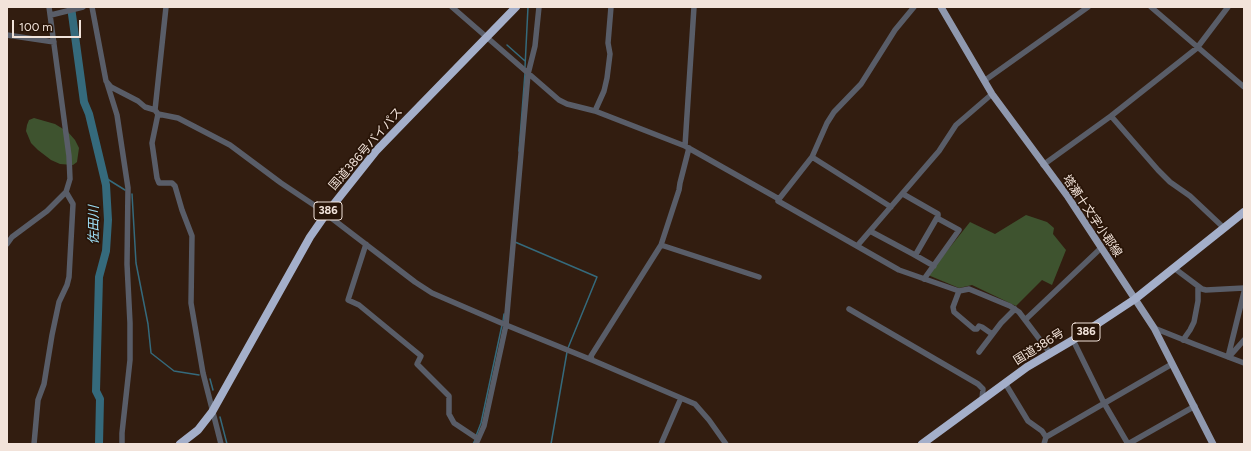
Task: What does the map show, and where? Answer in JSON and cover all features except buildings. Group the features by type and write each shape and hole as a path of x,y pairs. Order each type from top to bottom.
{"highway":[{"name":"国道386号バイパス","path":"180,444 198,430 212,412 310,237 326,214 381,146 516,7"},
{"name":"国道386号","path":"922,444 1005,383 1135,299 1244,212"}],"main road":[{"name":"塔瀬十文字小郡線","path":"941,7 992,94 1068,197 1154,328 1213,444"}],"street":[{"path":"7,244 12,237 47,211 66,192 70,179 70,156 54,42 52,15 49,7"},
{"path":"52,15 84,7"},
{"path":"92,7 106,81 117,115 128,188 127,264 130,353 122,444"},
{"path":"166,7 152,143 159,183 172,183 175,186 192,236 191,303 203,373 221,444"},
{"path":"452,7 486,38 560,100 595,111 687,147 899,270 959,291 969,289 1010,306 1019,312 1050,353"},
{"path":"366,244 348,300 360,305 421,356 417,364 449,396 449,414 454,423 477,441 484,426 506,326 528,74 535,46 539,7"},
{"path":"595,111 604,91 607,78 610,54 608,43 611,7"},
{"path":"592,360 591,356 661,245 679,190 687,147 694,7"},
{"path":"779,199 812,157 827,123 834,112 861,84 895,30 914,7"},
{"path":"984,81 1088,7"},
{"path":"1151,7 1244,87"},
{"path":"1043,165 1111,116 1197,48 1228,7"},
{"path":"7,35 54,42"},
{"path":"106,81 111,87 138,101 145,107 156,112 178,118 230,145 326,214 425,289 506,326 592,360 695,404 709,420 726,444"},
{"path":"857,246 939,151 956,125 992,94"},
{"path":"1111,116 1170,182 1190,196 1224,228"},
{"path":"812,157 891,207"},
{"path":"34,444 38,400 44,384 52,335 60,302 70,277 73,204 66,192"},
{"path":"903,194 938,214 916,254 913,254"},
{"path":"924,279 959,230 937,218"},
{"path":"870,231 934,266"},
{"path":"661,245 759,277"},
{"path":"1025,320 1101,248"},
{"path":"1174,268 1198,286 1206,290 1244,288"},
{"path":"1183,340 1194,322 1198,301 1198,286"},
{"path":"959,291 953,307 954,312 974,329 977,329 979,326 992,334"},
{"path":"1228,357 1244,292"},
{"path":"849,309 978,384 983,389 982,399"},
{"path":"979,352 1001,323 1015,309"},
{"path":"1154,328 1244,363"},
{"path":"1073,340 1104,403 1128,444 1195,406"},
{"path":"1228,357 1244,340"},
{"path":"1044,444 1046,437 1172,364"},
{"path":"1005,383 1028,421 1042,431 1046,437"},
{"path":"661,444 681,398"}],"green space":[{"path":"34,118 55,124 68,132 75,140 79,148 77,162 73,165 60,164 51,160 31,143 26,131 29,120"},
{"path":"1026,215 1047,222 1054,228 1053,234 1066,250 1052,285 1042,280 1016,306 972,285 959,288 928,275 970,222 995,234"}],"waterway":[{"name":"佐田川","path":"71,7 84,102 89,114 106,185 108,220 106,251 99,277 96,391 100,399 99,444"},
{"path":"525,67 528,7"},
{"path":"507,45 525,61"},
{"path":"519,151 525,73"},
{"path":"104,177 125,190"},
{"path":"132,194 136,263 148,324 151,353 174,371 199,375"},
{"path":"515,242 597,277 568,348"},
{"path":"503,321 504,314"},
{"path":"476,436 481,423 502,325"},
{"path":"551,444 567,352"},
{"path":"210,379 213,390"},
{"path":"220,417 227,444"},
{"path":"473,444 475,440"}]}
